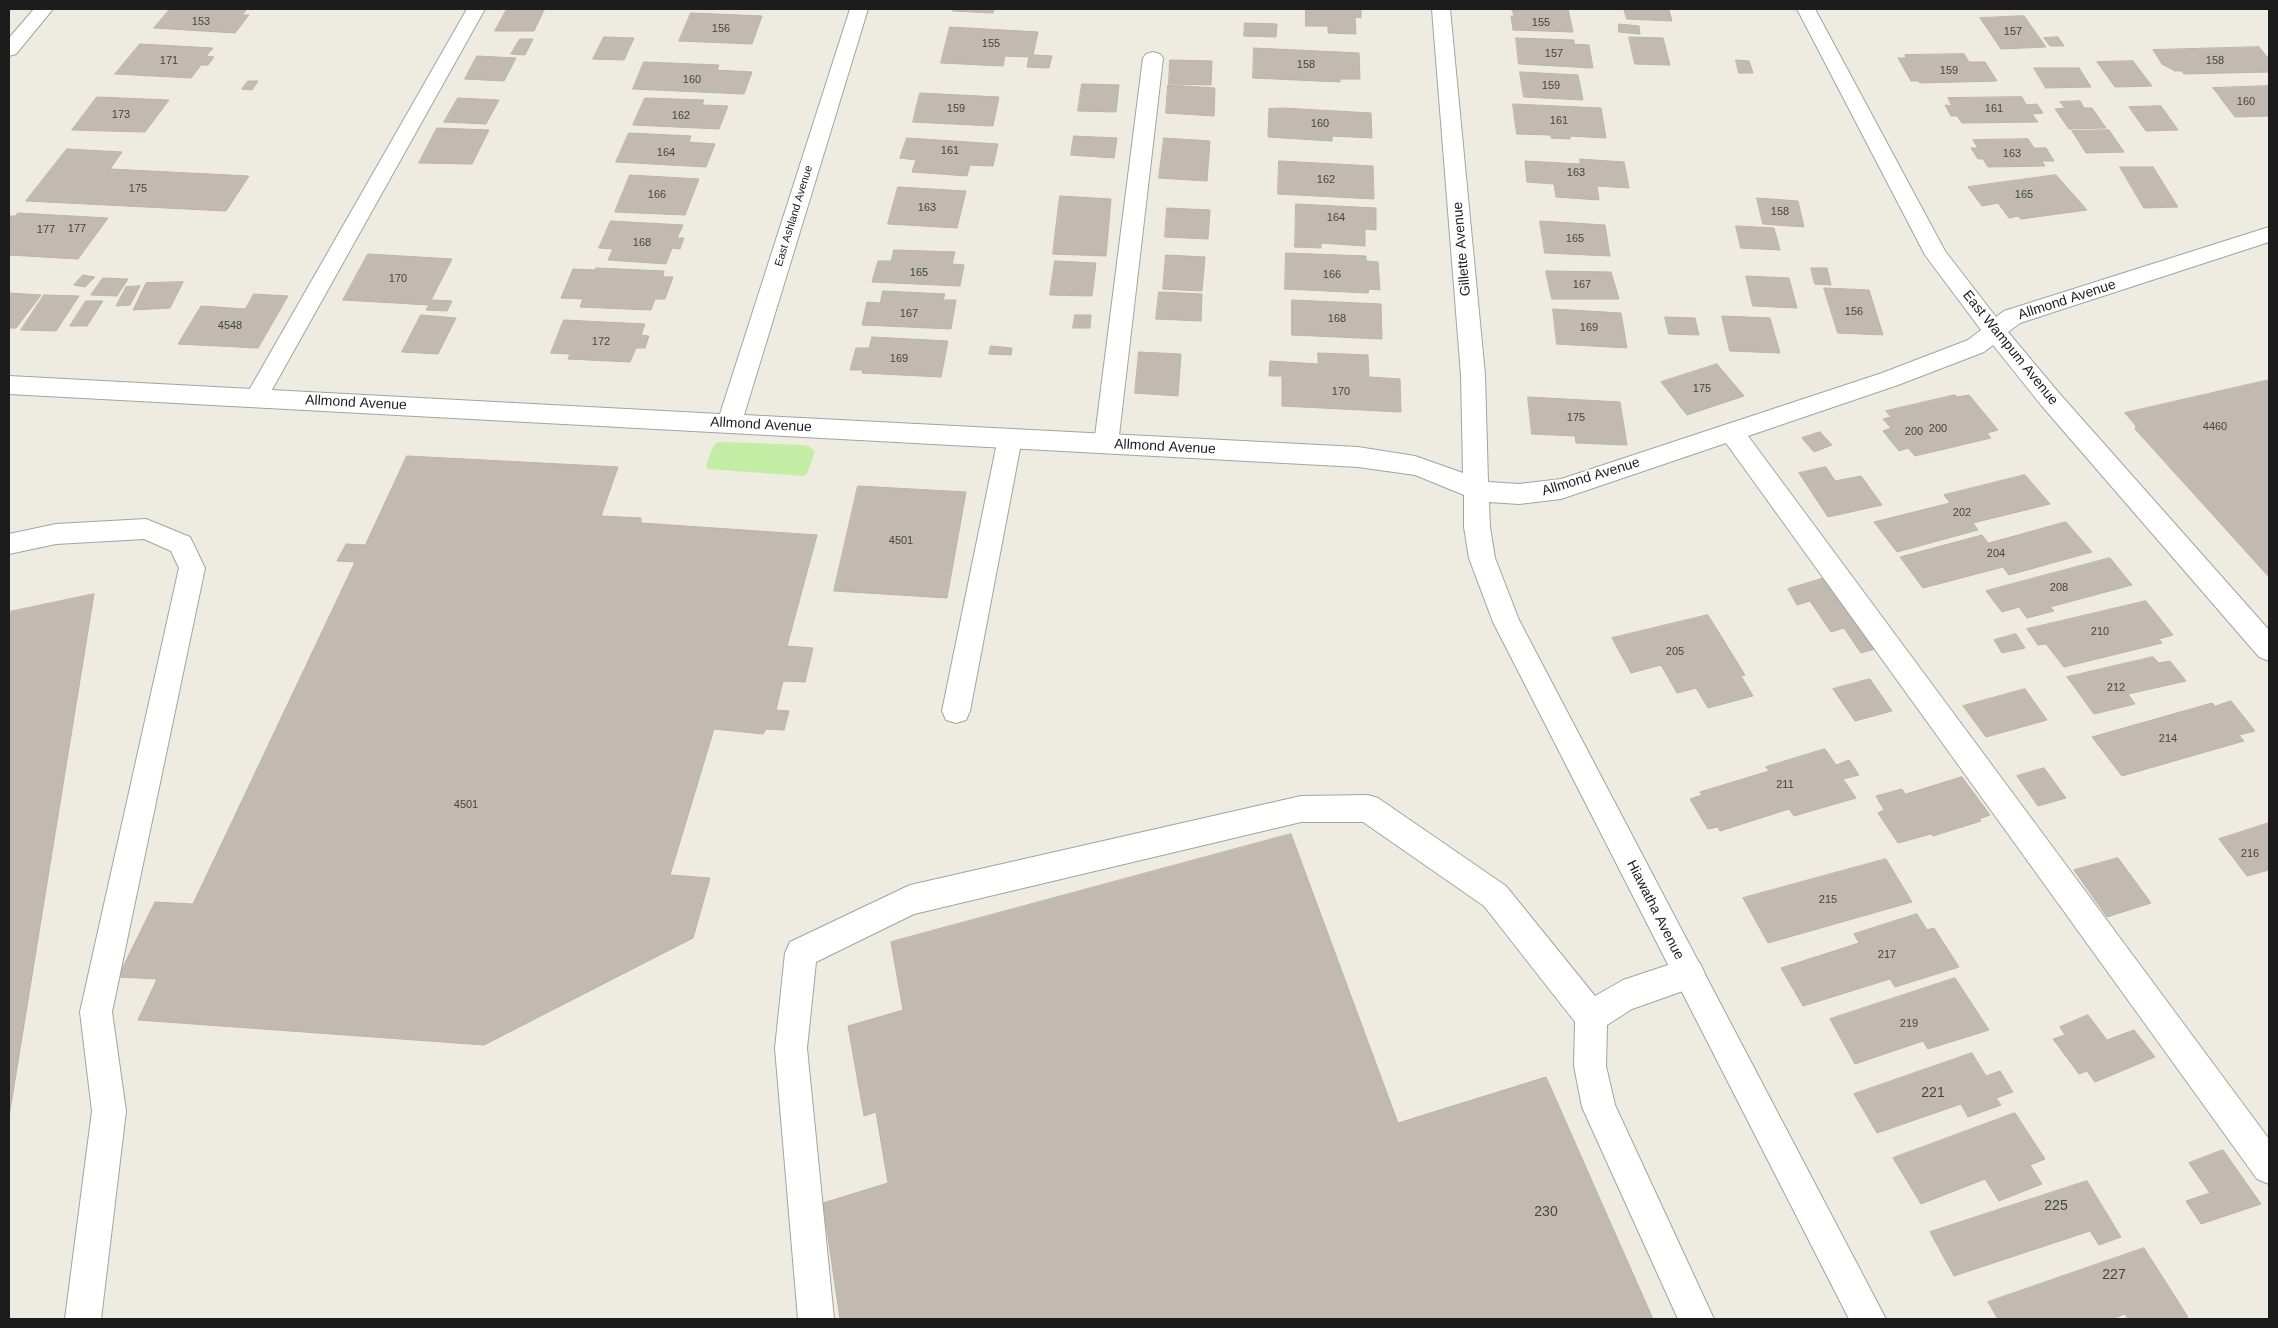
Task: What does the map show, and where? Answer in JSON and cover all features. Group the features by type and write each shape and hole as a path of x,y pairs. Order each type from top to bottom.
{"street":[{"path":"9,50 44,9"},
{"path":"256,398 476,9"},
{"name":"East Ashland Avenue","path":"730,423 858,9"},
{"name":"Gillette Avenue","path":"1441,9 1473,376 1477,489"},
{"name":"East Wampum Avenue","path":"1806,9 1936,256 1995,332 2269,649"},
{"path":"1106,444 1153,58"},
{"name":"Allmond Avenue","path":"9,385 1010,438 1399,461 1434,471 1477,489 1504,494 1529,494 1561,488 1890,379 1976,346 2012,317 2269,234"},
{"path":"1731,432 2269,1167"},
{"path":"956,711 1010,438"},
{"name":"Hiawatha Avenue","path":"1477,489 1478,527 1482,558 1506,622 1868,1319"},
{"path":"9,544 56,534 146,529 181,544 192,568 96,1012 109,1111 84,1319"},
{"path":"816,1319 791,1048 801,953 910,900 1301,809 1368,808 1495,896 1590,1017 1590,1066 1599,1107 1696,1319"},
{"path":"1590,1017 1623,996 1689,974"}],"green space":[{"path":"716,443 801,445 808,446 815,451 807,474 803,476 708,469 706,466 712,449"}],"building":[{"path":"170,9 247,9 242,15 249,15 235,33 154,28"},
{"path":"507,9 544,10 534,31 495,31"},
{"path":"954,9 994,9 993,13 953,11"},
{"path":"1306,9 1361,9 1361,18 1355,17 1356,34 1328,33 1328,26 1306,26"},
{"path":"1512,9 1568,9 1573,32 1513,30 1511,16 1514,16"},
{"path":"1624,9 1669,10 1672,21 1627,19"},
{"path":"691,13 762,16 752,44 679,41"},
{"path":"2024,16 2046,47 2001,49 1980,18"},
{"path":"1245,23 1277,24 1276,37 1244,36"},
{"path":"1619,24 1639,26 1640,34 1619,32"},
{"path":"950,27 1038,32 1033,55 1052,56 1049,68 1027,67 1029,57 1005,56 1003,66 941,63"},
{"path":"604,37 634,38 624,60 593,59"},
{"path":"1629,37 1663,38 1670,65 1635,64"},
{"path":"2058,37 2064,46 2050,46 2044,38"},
{"path":"1516,38 1574,40 1574,44 1589,45 1593,68 1519,64"},
{"path":"520,39 533,39 525,55 511,54"},
{"path":"140,44 213,48 206,56 214,57 208,65 201,65 191,78 115,74"},
{"path":"2259,47 2269,59 2269,72 2184,74 2182,71 2175,71 2162,64 2153,50"},
{"path":"1254,48 1359,53 1360,79 1340,79 1340,82 1253,78"},
{"path":"1964,54 1969,62 1985,62 1997,81 1920,83 1918,81 1911,81 1898,58 1906,58 1905,55"},
{"path":"477,56 516,58 504,81 465,79"},
{"path":"1170,60 1212,61 1211,85 1169,84"},
{"path":"1736,60 1749,61 1753,73 1739,73"},
{"path":"2133,61 2152,86 2115,87 2097,62"},
{"path":"644,62 719,65 717,70 752,72 744,94 633,89"},
{"path":"2034,68 2079,68 2091,87 2046,88"},
{"path":"1520,72 1578,75 1583,100 1524,97"},
{"path":"248,81 258,81 252,90 242,89"},
{"path":"1082,84 1119,85 1116,112 1078,111"},
{"path":"1168,85 1215,88 1214,116 1166,113"},
{"path":"2269,86 2269,116 2235,117 2213,88"},
{"path":"920,93 999,97 993,126 913,122"},
{"path":"97,97 169,100 145,132 72,130"},
{"path":"2022,97 2026,105 2037,104 2043,113 2032,114 2038,122 1962,123 1957,116 1951,116 1945,105 1952,106 1948,98"},
{"path":"458,98 499,100 486,124 444,122"},
{"path":"645,98 704,100 702,105 728,106 719,129 633,125"},
{"path":"2080,101 2084,108 2092,108 2106,128 2069,129 2055,109 2065,108 2060,102"},
{"path":"1513,104 1601,108 1606,138 1570,136 1570,139 1551,138 1551,135 1517,134"},
{"path":"2161,106 2178,130 2146,131 2129,107"},
{"path":"1283,108 1371,113 1372,138 1332,136 1332,141 1268,137 1269,109"},
{"path":"437,128 489,130 472,164 419,163"},
{"path":"2109,130 2124,152 2086,153 2072,131"},
{"path":"629,133 691,136 689,142 715,144 706,167 616,162"},
{"path":"1074,136 1117,138 1114,158 1071,155"},
{"path":"907,138 998,144 993,166 970,165 967,176 912,172 916,160 900,158"},
{"path":"1164,138 1210,141 1207,181 1159,178"},
{"path":"2028,139 2034,148 2046,148 2054,161 2042,161 2045,166 1988,167 1983,159 1978,159 1971,148 1978,148 1973,140"},
{"path":"67,149 122,152 110,169 249,176 226,211 26,201"},
{"path":"1580,159 1624,162 1629,188 1597,186 1599,200 1556,197 1554,184 1527,182 1525,161 1580,164"},
{"path":"1279,161 1373,166 1374,199 1278,194"},
{"path":"2120,167 2153,167 2178,207 2144,208"},
{"path":"630,175 699,179 685,215 615,212"},
{"path":"2056,175 2087,210 2021,219 2018,216 2009,218 1998,203 1982,206 1968,187"},
{"path":"898,187 966,191 957,228 888,224"},
{"path":"1060,196 1111,199 1106,256 1053,254"},
{"path":"1757,198 1798,201 1804,227 1763,224"},
{"path":"1296,204 1376,208 1376,230 1365,229 1365,246 1321,243 1321,248 1295,247"},
{"path":"1167,208 1210,210 1208,239 1165,237"},
{"path":"18,213 108,218 78,259 9,255 9,216 15,216"},
{"path":"611,221 683,225 677,238 684,238 680,249 672,248 666,264 608,260 613,249 599,248"},
{"path":"1540,221 1605,225 1610,256 1545,253"},
{"path":"1736,226 1774,228 1780,250 1741,248"},
{"path":"894,250 955,252 952,264 964,265 960,286 872,282 878,261 891,261"},
{"path":"1286,253 1366,256 1366,261 1378,262 1380,290 1369,289 1368,293 1285,289"},
{"path":"368,254 452,259 431,300 452,301 447,311 426,310 429,305 343,300"},
{"path":"1166,255 1205,257 1202,291 1163,289"},
{"path":"1055,261 1096,263 1092,296 1050,295"},
{"path":"596,268 664,271 663,277 673,277 665,299 655,299 651,310 580,307 583,299 561,298 573,269 595,270"},
{"path":"1811,268 1827,268 1831,285 1815,284"},
{"path":"1546,271 1611,272 1619,299 1552,299"},
{"path":"83,275 95,277 85,287 74,285"},
{"path":"1746,276 1789,278 1797,308 1753,306"},
{"path":"103,278 128,279 117,296 91,295"},
{"path":"183,282 170,308 133,310 146,283"},
{"path":"140,286 130,305 116,306 126,287"},
{"path":"1824,288 1869,290 1883,335 1838,333"},
{"path":"883,291 945,294 943,300 956,300 951,329 862,325 867,302 880,303"},
{"path":"1159,292 1202,294 1201,321 1156,319"},
{"path":"9,293 41,295 16,328 9,328"},
{"path":"254,294 288,296 258,348 178,344 201,306 245,309"},
{"path":"44,295 79,296 56,331 21,330"},
{"path":"1292,300 1381,304 1382,339 1292,335"},
{"path":"86,301 103,301 87,326 70,326"},
{"path":"1553,309 1621,313 1627,348 1557,344"},
{"path":"421,315 456,318 438,354 402,352"},
{"path":"1075,315 1091,315 1090,328 1073,328"},
{"path":"1722,316 1770,318 1780,353 1730,351"},
{"path":"1665,317 1695,318 1699,335 1669,334"},
{"path":"564,320 645,324 641,335 649,336 645,348 636,348 630,362 568,359 570,354 551,353"},
{"path":"872,337 948,341 941,377 862,373 863,370 850,370 856,348 869,348"},
{"path":"991,346 1012,348 1011,355 989,354"},
{"path":"1139,352 1181,354 1178,396 1135,393"},
{"path":"1318,353 1368,355 1369,377 1400,379 1401,412 1282,406 1282,376 1269,376 1270,361 1318,364"},
{"path":"1717,364 1744,396 1687,415 1661,382"},
{"path":"2269,380 2269,577 2135,429 2136,426 2125,413"},
{"path":"1955,395 1957,397 1969,395 1998,430 1987,433 1991,438 1915,456 1908,448 1899,451 1883,431 1891,428 1883,419 1891,417 1886,411"},
{"path":"1528,397 1620,402 1627,445 1576,443 1575,436 1532,434"},
{"path":"1820,432 1832,445 1814,452 1802,438"},
{"path":"407,456 618,467 601,516 641,518 641,523 817,535 787,646 813,648 805,682 783,681 776,710 789,711 784,730 766,729 763,734 714,729 670,875 710,878 693,938 484,1045 138,1020 157,979 118,977 155,902 193,904 355,562 337,561 346,544 365,545"},
{"path":"1826,467 1835,481 1861,476 1882,505 1828,517 1799,473"},
{"path":"2025,475 2050,504 1973,523 1978,530 1897,552 1874,522 1950,503 1944,495"},
{"path":"858,486 966,492 947,598 834,591"},
{"path":"2066,522 2092,552 2009,575 2003,567 1923,588 1900,557 1982,535 1988,543"},
{"path":"2110,558 2132,585 2050,607 2054,611 2027,618 2019,607 2002,612 1986,591"},
{"path":"1828,577 1878,648 1861,653 1844,628 1831,632 1810,601 1797,605 1788,589"},
{"path":"94,594 9,1117 9,612"},
{"path":"2146,601 2173,635 2159,639 2162,643 2064,667 2046,644 2038,645 2027,629"},
{"path":"1708,615 1745,675 1741,676 1753,696 1708,708 1696,688 1677,693 1661,665 1631,673 1612,638"},
{"path":"2016,634 2025,648 2002,653 1994,640"},
{"path":"2153,657 2159,663 2170,661 2186,681 2128,694 2135,704 2094,714 2067,677"},
{"path":"1870,679 1892,711 1855,721 1833,689"},
{"path":"2025,689 2047,720 1986,737 1963,706"},
{"path":"2231,701 2255,731 2239,735 2244,741 2122,776 2092,737 2212,703 2215,706"},
{"path":"1825,749 1836,765 1849,760 1859,775 1843,779 1856,798 1794,816 1789,809 1720,831 1718,827 1708,829 1690,799 1702,795 1700,792 1769,771 1766,767"},
{"path":"2044,768 2066,798 2038,806 2017,776"},
{"path":"1962,777 1990,815 1979,819 1981,821 1933,836 1931,834 1898,843 1878,813 1884,810 1876,796 1902,789 1905,794"},
{"path":"2269,823 2269,870 2247,876 2219,839"},
{"path":"1291,834 1398,1123 1546,1077 1653,1319 840,1319 823,1203 888,1183 876,1112 864,1116 848,1026 903,1010 891,942"},
{"path":"2118,858 2151,903 2107,917 2074,870"},
{"path":"1886,859 1912,902 1768,943 1743,898"},
{"path":"1917,914 1927,930 1934,928 1959,967 1895,987 1890,979 1803,1006 1781,968 1859,943 1854,934"},
{"path":"1955,978 1989,1030 1928,1049 1923,1041 1855,1064 1830,1019"},
{"path":"2088,1015 2107,1040 2134,1030 2155,1057 2095,1082 2087,1071 2079,1074 2053,1039 2065,1035 2060,1027"},
{"path":"1972,1053 1986,1076 2000,1071 2013,1092 1996,1098 2001,1105 1968,1117 1961,1104 1877,1133 1854,1094"},
{"path":"2015,1113 2045,1159 2030,1165 2042,1184 1999,1201 1985,1179 1921,1204 1893,1158"},
{"path":"2223,1150 2261,1204 2201,1224 2186,1201 2210,1193 2189,1163"},
{"path":"2087,1181 2121,1237 2099,1245 2090,1231 1954,1276 1930,1232"},
{"path":"2144,1248 2188,1317 2182,1319 2128,1319 2125,1314 2111,1319 1998,1319 1988,1302"}]}
